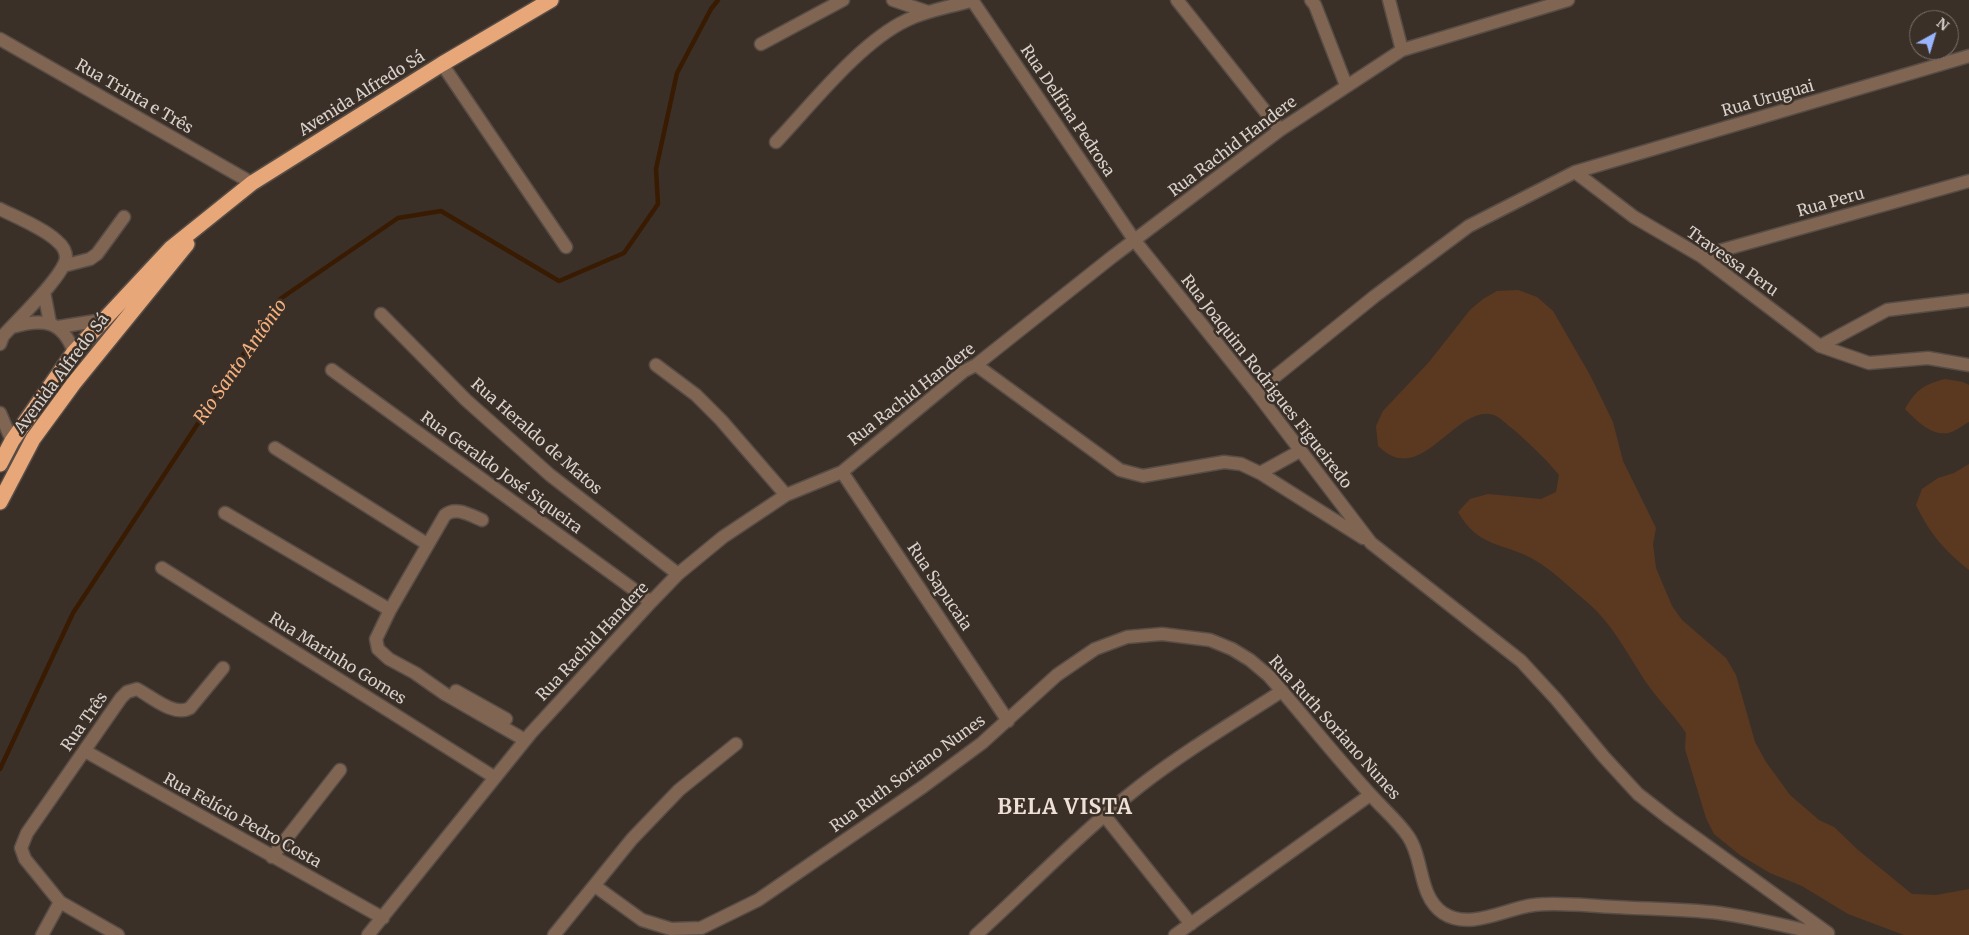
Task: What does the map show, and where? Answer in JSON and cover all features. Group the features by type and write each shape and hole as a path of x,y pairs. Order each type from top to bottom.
{"highway":[{"name":"Avenida Alfredo Sá","path":"0,464 12,441 74,352 171,248 200,227 252,183 442,64 551,0"},
{"name":"Avenida Alfredo Sá","path":"0,502 33,439 74,383 200,227"},
{"path":"74,352 74,383"}],"street":[{"path":"761,44 843,0"},
{"path":"892,0 928,12"},
{"name":"Rua Delfina Pedrosa","path":"776,142 853,60 873,43 906,21 928,12 972,0 1135,240"},
{"path":"1177,0 1280,130"},
{"path":"1310,0 1315,5 1346,85"},
{"path":"1389,0 1402,50"},
{"name":"Rua Rachid Handere","path":"368,935 528,737 678,574 723,537 786,495 842,472 964,372 976,365 1135,240 1280,130 1346,85 1402,50 1541,4 1568,0"},
{"name":"Rua Trinta e Três","path":"0,39 252,183"},
{"name":"Rua Uruguai","path":"1256,392 1375,296 1469,226 1575,172 1969,56"},
{"path":"442,64 566,247"},
{"name":"Travessa Peru","path":"1575,172 1634,217 1701,256 1820,346 1869,363 1928,358 1969,365"},
{"name":"Rua Peru","path":"1701,256 1969,181"},
{"path":"0,209 58,241 65,251 66,258 64,266 44,292 3,336"},
{"path":"64,266 90,260 97,254 124,217"},
{"name":"Rua Joaquim Rodrigues Figueiredo","path":"1135,240 1256,392 1371,543"},
{"path":"44,292 54,325 65,334 74,352"},
{"path":"1820,346 1887,310 1969,300"},
{"name":"Rua Heraldo de Matos","path":"381,314 466,400 550,475 678,574"},
{"path":"3,336 26,323 54,325 102,320"},
{"path":"656,365 696,395 715,414 786,495"},
{"name":"Rua Joaquim Rodrigues Figueiredo","path":"976,365 1120,470 1143,476 1224,462 1241,464 1260,473 1371,543 1521,661 1556,699 1604,758 1638,794 1670,820 1830,935"},
{"name":"Rua Geraldo José Siqueira","path":"332,370 651,602"},
{"path":"0,413 12,441"},
{"path":"275,448 427,544"},
{"path":"1260,473 1300,451"},
{"name":"Rua Sapucaia","path":"842,472 1008,721"},
{"path":"482,520 458,510 450,511 445,515 390,610 376,639 378,648 389,659 415,673 445,694 528,737"},
{"path":"225,513 390,610"},
{"name":"Rua Marinho Gomes","path":"162,568 494,777"},
{"name":"Rua Ruth Soriano Nunes","path":"595,886 642,920 671,929 701,928 758,900 924,786 982,743 1057,675 1096,649 1127,637 1162,634 1210,640 1232,649 1250,660 1269,676 1370,795 1410,837 1427,892 1433,904 1444,914 1461,921 1478,919 1534,905 1561,904 1719,913 1773,922 1823,935"},
{"name":"Rua Três","path":"60,902 25,859 21,848 27,833 128,692 137,689 177,711 185,711 190,708 222,668"},
{"path":"976,935 1104,816 1140,786 1185,754 1282,691"},
{"path":"554,935 632,839 679,790 736,744"},
{"name":"Rua Felício Pedro Costa","path":"85,751 383,918"},
{"path":"272,857 340,770"},
{"path":"1176,935 1370,795"},
{"path":"1104,816 1191,924"},
{"path":"42,935 60,902 118,935"}],"shaded area":[{"path":"1518,290 1537,297 1553,311 1590,375 1613,422 1623,461 1656,528 1653,544 1656,568 1672,606 1682,620 1726,658 1736,675 1755,742 1766,762 1790,795 1819,820 1834,827 1858,850 1912,894 1936,895 1969,889 1969,935 1904,935 1848,914 1802,886 1770,873 1740,855 1714,834 1706,818 1685,749 1686,733 1648,685 1605,620 1547,568 1533,559 1483,538 1466,524 1458,512 1470,499 1488,494 1541,499 1556,492 1559,475 1513,429 1498,417 1485,414 1472,417 1432,447 1418,455 1404,459 1390,455 1378,446 1376,426 1383,411 1429,362 1470,310 1483,299 1497,291"},
{"path":"1945,379 1969,385 1969,422 1953,431 1942,433 1930,430 1905,409 1921,389"},
{"path":"1969,464 1969,570 1938,541 1916,505 1922,489 1938,478 1954,473"}],"waterway":[{"name":"Rio Santo Antônio","path":"0,769 73,613 280,299 398,218 441,211 559,281 624,253 658,204 656,169 677,73 711,9 718,0"}],"district":[{"name":"BELA VISTA","path":"1065,808"}]}
